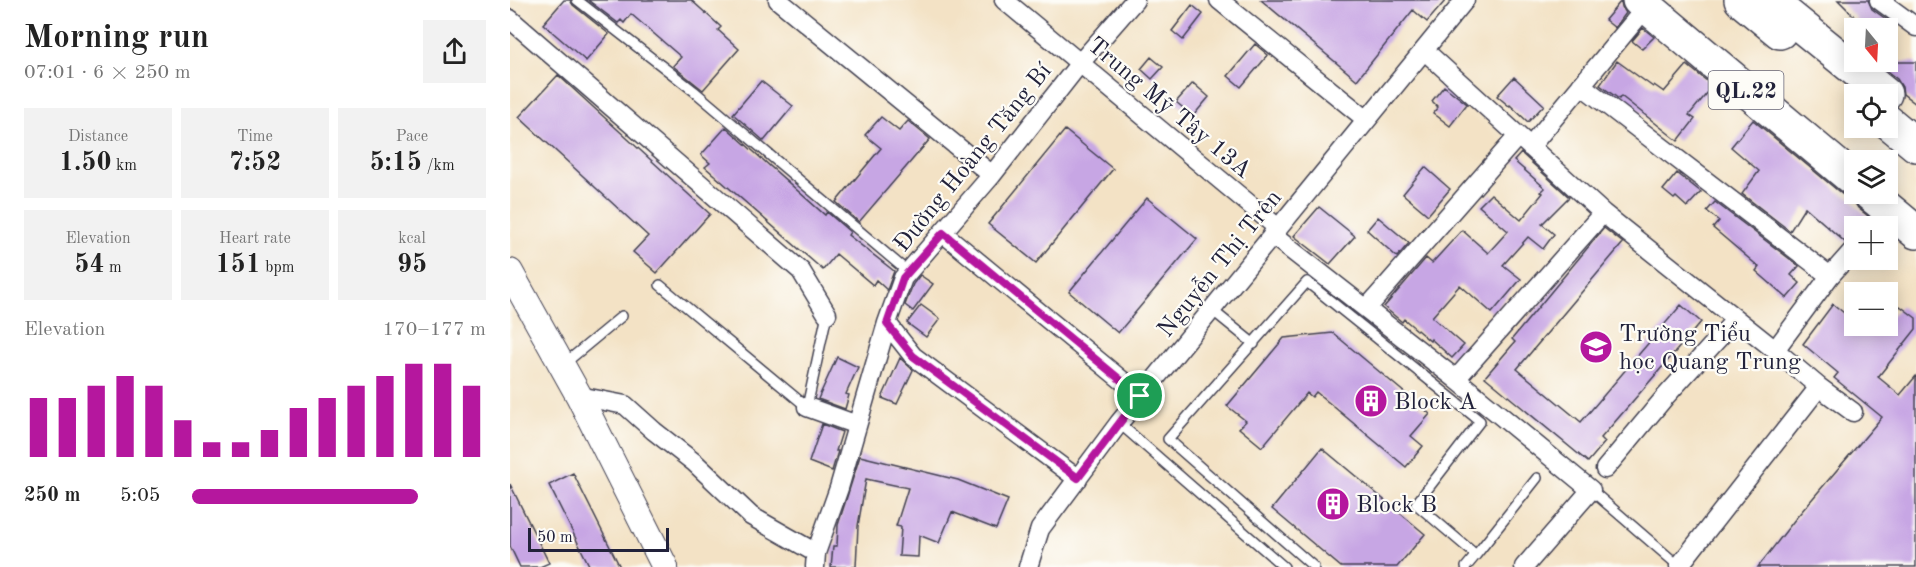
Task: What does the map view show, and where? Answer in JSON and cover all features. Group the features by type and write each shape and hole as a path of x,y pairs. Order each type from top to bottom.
{"highway":[{"name":"QL.22","path":"1741,0 1844,85"},
{"path":"1769,0 1872,84"},
{"name":"QL.22","path":"1651,2 1847,150"},
{"name":"QL.22","path":"1651,2 1844,171"},
{"path":"1898,105 1916,120"},
{"path":"1898,130 1916,145"},
{"path":"1887,204 1916,232"}],"street":[{"path":"778,0 992,175"},
{"name":"Trung Mỹ Tây 13A","path":"1004,0 1275,232 1591,490"},
{"name":"Đường Hoàng Tăng Bí","path":"816,560 903,278 992,175 1080,63 1135,0"},
{"path":"1220,0 1367,120"},
{"name":"Nguyễn Thị Trên","path":"1028,567 1040,529 1119,423 1466,0"},
{"path":"1879,0 1916,27"},
{"path":"1367,308 1581,85 1651,2"},
{"path":"510,19 801,271 827,314"},
{"path":"1424,50 1603,213 1853,412"},
{"path":"1581,85 1830,276"},
{"path":"1456,379 1603,213"},
{"path":"943,233 1140,396"},
{"path":"1775,350 1844,260"},
{"path":"510,272 579,396 665,567"},
{"path":"1605,469 1665,397 1736,319"},
{"path":"887,324 913,356 1078,478"},
{"path":"1680,567 1819,387"},
{"path":"579,396 625,405 695,463 751,516 816,560"},
{"path":"807,407 857,425"},
{"path":"1524,567 1591,490"}],"lane":[{"path":"577,0 694,91 908,272"},
{"path":"1314,567 1168,439 1307,282 1480,421 1416,504 1476,555"},
{"path":"660,285 807,407 827,314"},
{"path":"1212,310 1254,344"},
{"path":"562,365 621,316"},
{"path":"1119,423 1284,567"},
{"path":"1466,567 1537,478"},
{"path":"1591,490 1680,567"}],"building":[{"path":"564,0 570,0 609,34 586,61 543,24"},
{"path":"588,0 691,0 721,27 718,30 739,49 703,90 673,66 681,57 631,14 624,23 621,20 618,23"},
{"path":"1261,0 1446,0 1427,22 1413,10 1357,80"},
{"path":"1838,0 1868,0 1872,9 1885,18 1856,18"},
{"path":"1621,1 1626,13 1615,28 1605,20"},
{"path":"1192,5 1203,14 1183,40 1172,31"},
{"path":"1643,28 1654,37 1642,49 1632,41"},
{"path":"1255,44 1268,55 1241,87 1228,76"},
{"path":"1151,57 1163,67 1152,79 1141,69"},
{"path":"1617,61 1653,87 1654,85 1664,92 1687,65 1713,86 1689,115 1695,119 1678,141 1621,96 1619,99 1600,85"},
{"path":"1898,62 1916,62 1916,104 1903,94 1897,79 1888,72 1898,72"},
{"path":"558,75 710,214 657,273 633,252 648,236 519,117"},
{"path":"1514,77 1544,105 1528,122 1497,96"},
{"path":"761,81 793,106 764,141 733,114"},
{"path":"1193,83 1209,97 1193,116 1176,102"},
{"path":"1444,86 1467,104 1450,126 1433,113 1438,107 1432,101"},
{"path":"881,117 899,131 908,121 930,139 859,222 836,202 881,148 865,135"},
{"path":"1753,120 1844,195 1844,204 1856,204 1868,216 1844,216 1844,241 1805,207 1790,231 1742,194 1759,171 1731,147"},
{"path":"726,127 825,215 827,212 850,232 848,235 894,271 887,290 876,280 873,285 836,254 823,270 705,167 710,163 701,155"},
{"path":"1065,130 1113,169 1036,263 988,224"},
{"path":"1521,153 1569,197 1542,224 1554,234 1543,249 1528,237 1503,265 1521,279 1492,313 1460,285 1432,317 1464,345 1452,358 1431,339 1430,341 1404,319 1402,322 1384,307 1426,258 1432,263 1462,230 1488,253 1508,231 1479,206 1491,194 1521,220 1545,188 1514,161"},
{"path":"1425,167 1450,189 1428,215 1403,194"},
{"path":"1677,173 1701,192 1687,207 1676,197 1674,199 1663,190"},
{"path":"1147,198 1197,239 1118,333 1069,292"},
{"path":"1715,202 1799,266 1791,275 1800,283 1787,298 1756,271 1759,267 1713,228 1719,221 1707,211"},
{"path":"1319,207 1355,236 1330,264 1294,236"},
{"path":"1378,217 1409,243 1397,257 1367,230"},
{"path":"1604,228 1623,243 1517,369 1581,422 1681,305 1701,322 1601,438 1605,442 1588,462 1485,377 1515,342 1512,339"},
{"path":"920,275 933,284 913,311 905,305 913,284"},
{"path":"1833,304 1844,313 1844,336 1898,336 1898,308 1900,306 1916,318 1916,329 1878,377 1900,395 1916,376 1916,567 1758,567 1796,518 1882,417 1834,378 1838,373 1803,344"},
{"path":"921,305 940,319 926,337 907,323"},
{"name":"Block A","path":"1333,333 1430,414 1411,436 1423,446 1406,467 1316,392 1312,397 1307,393 1262,447 1239,428 1246,421 1227,406 1284,338"},
{"path":"837,357 858,367 846,394 849,395 845,409 818,399"},
{"path":"900,358 913,370 897,404 882,398"},
{"path":"822,424 842,432 832,471 809,462"},
{"name":"Block B","path":"1322,448 1425,534 1397,567 1341,567 1272,509"},
{"path":"860,456 958,480 1008,500 996,529 952,512 939,543 919,535 918,557 899,556 901,527 896,526 908,488 866,479 858,526 856,567 831,567 833,546 837,546 838,525"},
{"path":"573,473 620,567 590,567 549,485"},
{"path":"510,484 549,563 540,567 520,567 510,546"}],"place":[{"name":"Trường Tiểu học Quang Trung","path":"1596,347"},
{"name":"Block A","path":"1371,401"},
{"name":"Block B","path":"1333,504"}],"route":[{"path":"943,233 1140,396 1078,478 913,356 887,324 903,278 943,233"}]}
